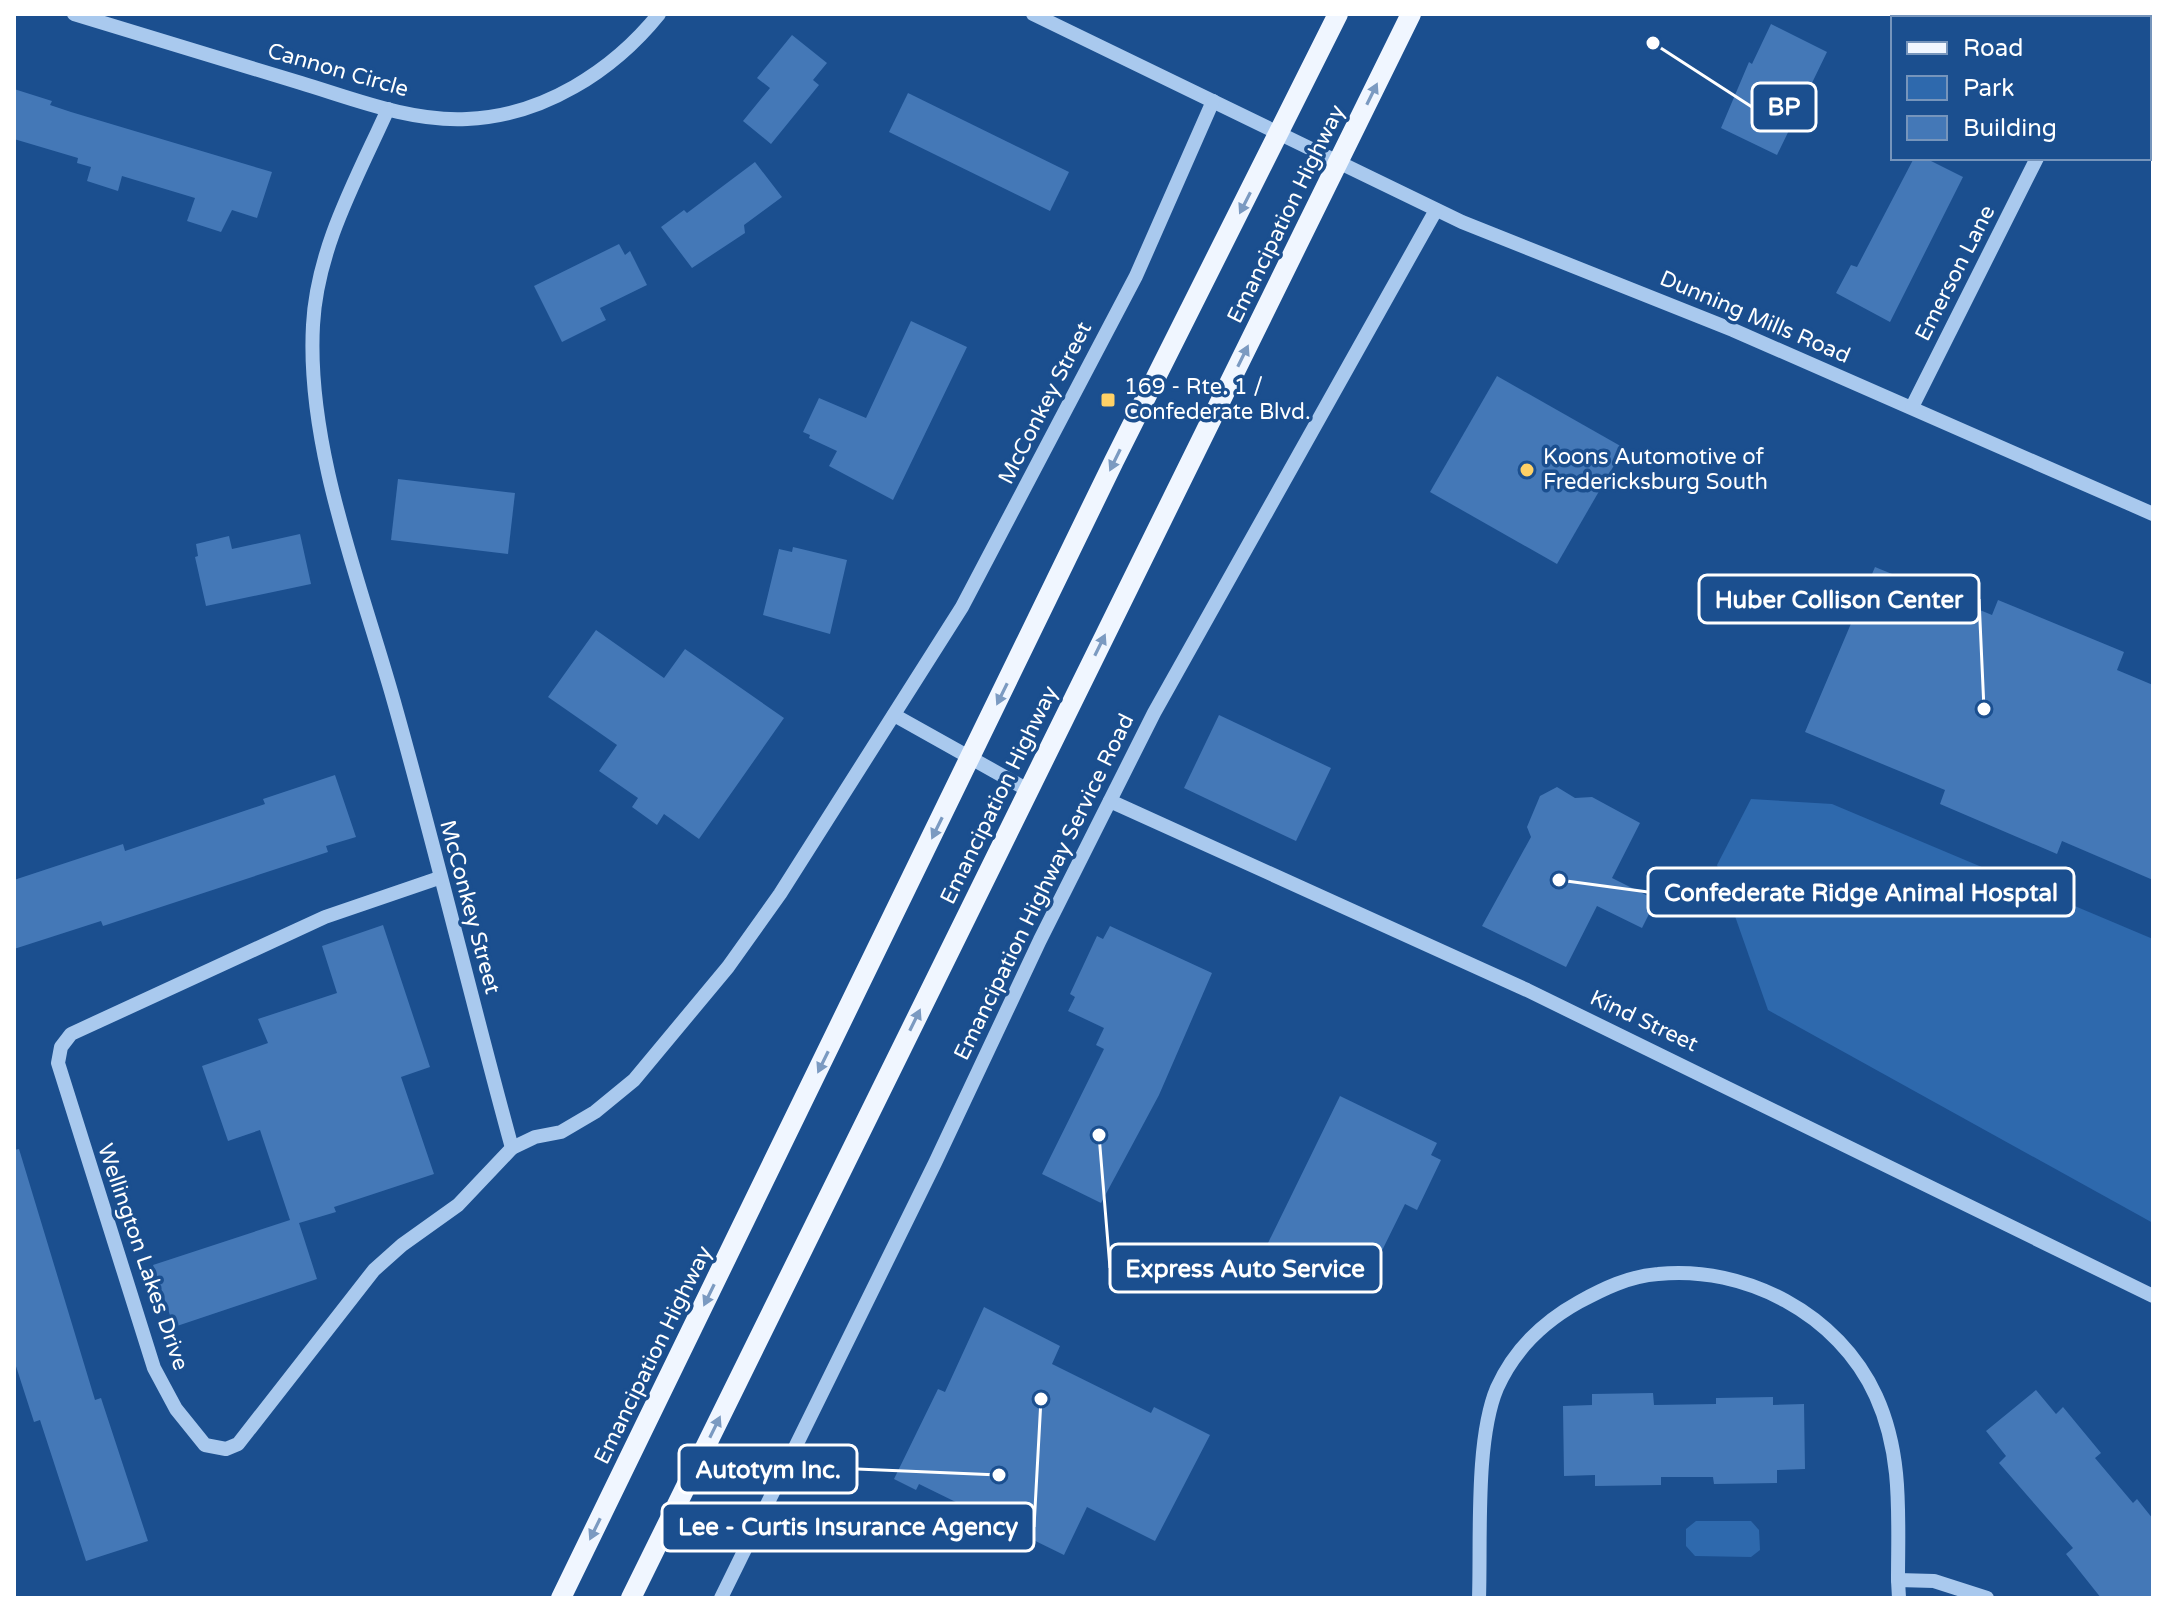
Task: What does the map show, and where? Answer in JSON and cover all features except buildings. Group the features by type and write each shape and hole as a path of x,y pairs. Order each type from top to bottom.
{"main road":[{"name":"Emancipation Highway","path":"561,1598 1114,461 1338,14"},
{"name":"Emancipation Highway","path":"631,1598 1411,14"}],"street":[{"name":"Cannon Circle","path":"74,14 388,109 467,119 514,111 559,95 601,72 659,14"},
{"name":"Dunning Mills Road","path":"1033,14 1436,210 1733,330 2153,514"},
{"name":"McConkey Street","path":"388,109 336,225 321,273 313,324 313,365 328,467 397,712 512,1148 535,1137 561,1132 595,1112 634,1080 728,967 771,906 962,607 1042,460 1136,276 1213,101"},
{"name":"Emerson Lane","path":"1912,407 2036,160"},
{"name":"Emancipation Highway Service Road","path":"721,1598 1154,713 1436,210"},
{"path":"894,715 1028,790"},
{"name":"Kind Street","path":"1110,801 1554,1003 2153,1296"},
{"name":"Wellington Lakes Drive","path":"439,878 325,917 71,1034 61,1047 58,1063 75,1122 154,1368 176,1409 205,1445 226,1449 238,1444 374,1270 402,1245 458,1205 512,1148"},
{"path":"1479,1598 1487,1421 1496,1390 1511,1361 1533,1334 1561,1312 1622,1281 1656,1274 1693,1273 1768,1291 1801,1309 1832,1334 1854,1359 1875,1393 1895,1458 1899,1598"},
{"path":"1898,1580 1934,1581 1987,1598"}],"green space":[{"path":"1751,799 1832,804 2153,939 2153,1223 1768,1010 1717,865"},
{"path":"1696,1521 1751,1521 1759,1530 1760,1550 1751,1557 1695,1556 1686,1546 1686,1529"}],"place":[{"name":"BP","path":"1653,43"},
{"name":"169 - Rte. 1 / Confederate Blvd.","path":"1108,400"},
{"name":"Koons Automotive of Fredericksburg South","path":"1527,470"},
{"name":"Huber Collison Center","path":"1984,709"},
{"name":"Confederate Ridge Animal Hosptal","path":"1559,880"},
{"name":"Express Auto Service","path":"1099,1135"},
{"name":"Lee - Curtis Insurance Agency","path":"1041,1399"},
{"name":"Autotym Inc.","path":"999,1475"}]}
